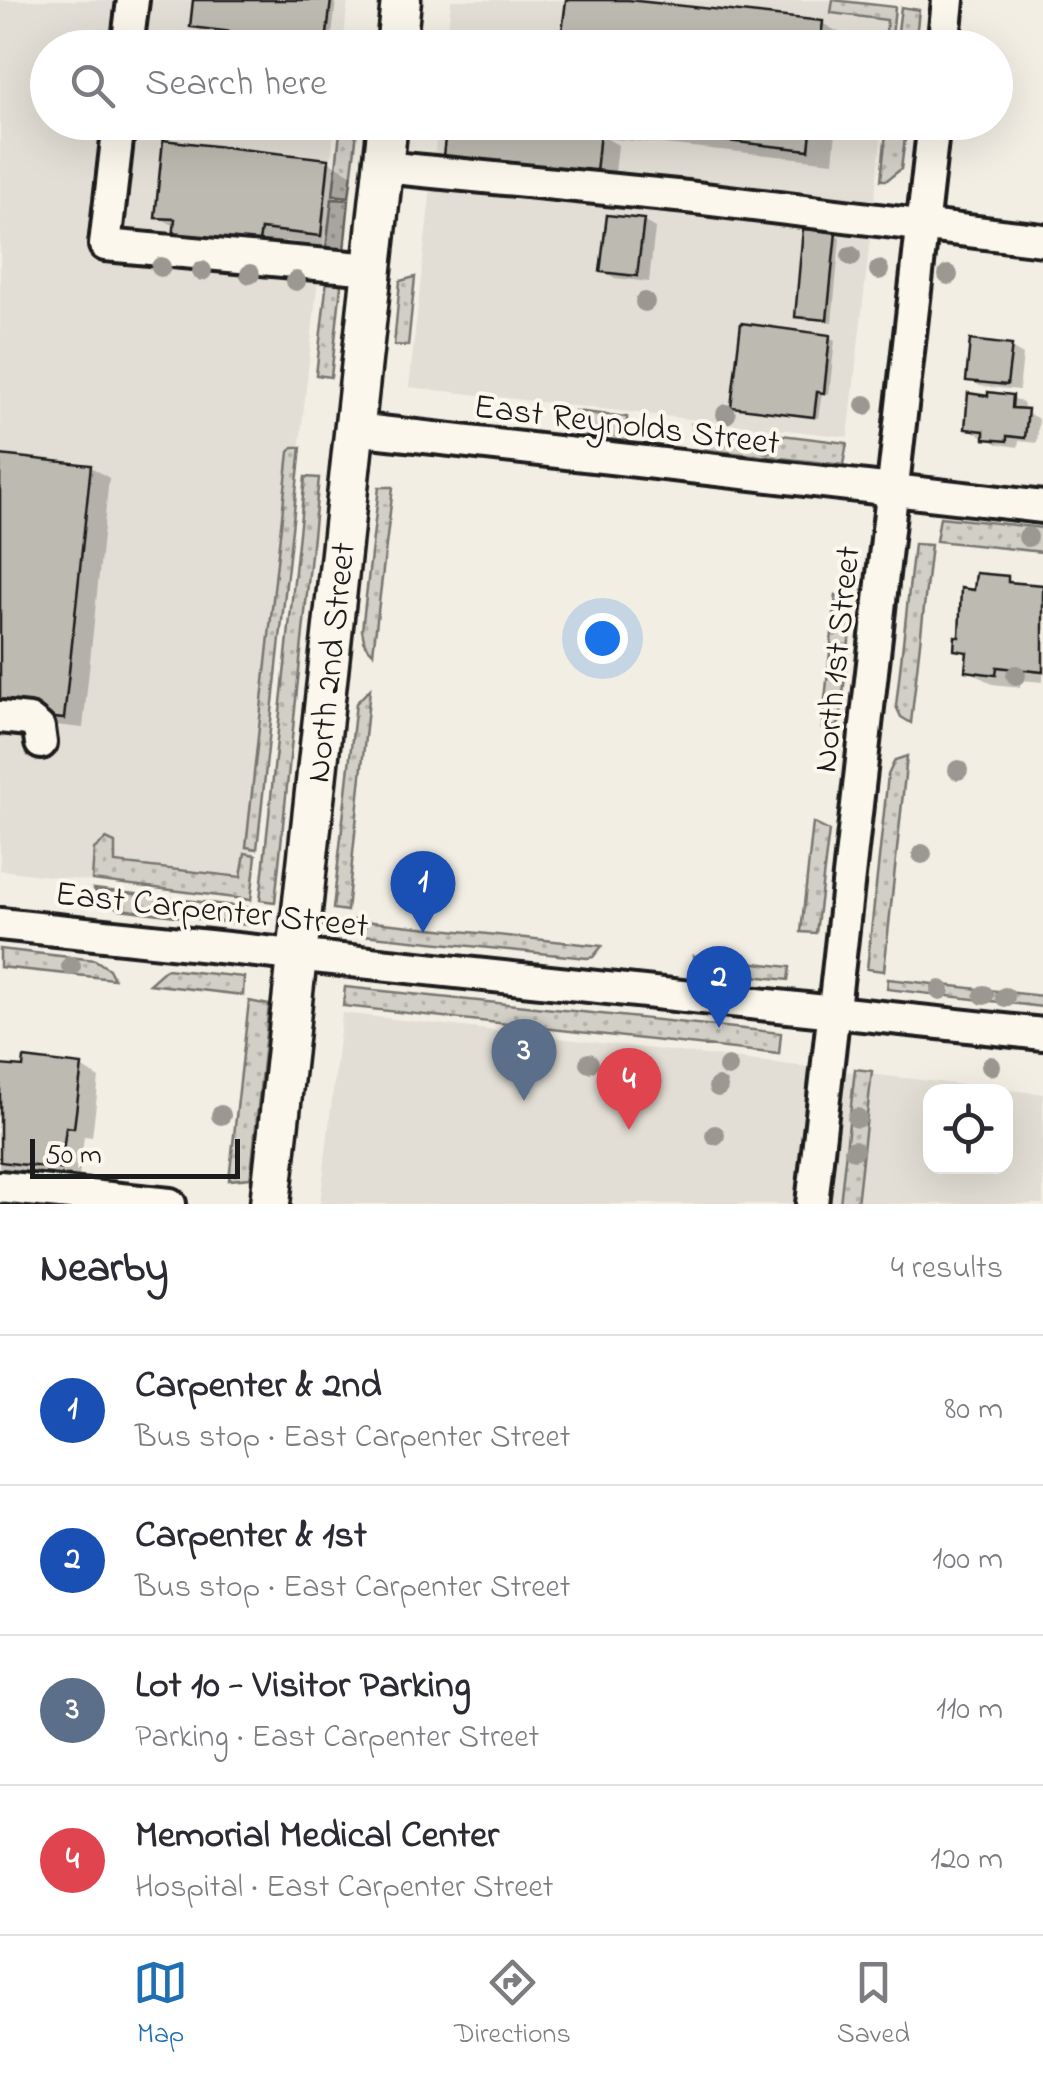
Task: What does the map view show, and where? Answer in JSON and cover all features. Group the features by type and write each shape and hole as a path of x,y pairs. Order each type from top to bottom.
{"main road":[{"path":"398,30 401,0"},
{"name":"North 2nd Street","path":"270,1204 386,140"}],"street":[{"path":"129,30 133,0"},
{"path":"945,30 948,0"},
{"path":"117,140 105,245 372,269"},
{"name":"North 1st Street","path":"812,1204 932,140"},
{"path":"383,167 1043,240"},
{"name":"East Reynolds Street","path":"354,429 1043,508"},
{"path":"0,717 29,720 39,728 41,744"},
{"name":"East Carpenter Street","path":"0,924 1043,1034"},
{"path":"0,1174 11,1177 14,1189 170,1204"}],"shaded area":[{"path":"0,0 348,0 345,30 30,30 30,140 333,140 250,901 0,870"},
{"path":"451,0 834,0 896,7 893,30 448,30"},
{"path":"833,0 895,7 893,30 886,30 887,20 831,13"},
{"path":"901,7 919,10 917,30 898,30"},
{"path":"339,140 356,140 349,197 333,195"},
{"path":"436,140 881,140 848,437 409,387"},
{"path":"885,140 905,140 901,169 881,180"},
{"path":"332,199 349,200 344,252 326,250"},
{"path":"415,277 408,346 394,345 400,281"},
{"path":"327,280 337,281 341,286 331,377 316,375"},
{"path":"575,411 627,417 627,441 576,436"},
{"path":"692,424 847,443 843,465 708,450 694,442"},
{"path":"293,447 301,447 257,849 246,847 289,452"},
{"path":"305,477 319,478 275,902 260,900"},
{"path":"379,487 393,487 373,653 365,645 362,630"},
{"path":"940,517 1043,528 1043,552 936,541"},
{"path":"914,544 931,545 911,723 901,717 896,706"},
{"path":"836,595 853,605 840,721 837,726 822,728"},
{"path":"370,689 347,911 333,909 356,703"},
{"path":"907,756 884,971 867,969 888,775 895,760"},
{"path":"813,823 829,831 816,933 801,932"},
{"path":"106,839 115,843 115,863 241,877 245,853 256,855 251,900 92,880 94,849"},
{"path":"94,889 251,908 249,925 120,909 102,900"},
{"path":"354,920 602,946 587,958 352,934"},
{"path":"0,949 95,960 109,969 114,979 0,967"},
{"path":"694,956 790,967 788,980 705,971 697,967"},
{"path":"166,969 244,977 243,995 149,984"},
{"path":"888,979 1043,996 1043,1007 887,989"},
{"path":"345,987 781,1033 779,1054 343,1006"},
{"path":"249,1001 269,1005 251,1173 250,1178 229,1180"},
{"path":"342,1013 956,1084 923,1084 923,1174 1013,1174 1013,1091 1043,1094 1043,1204 320,1204"},
{"path":"855,1069 872,1071 857,1204 840,1204"}],"building":[{"path":"193,0 331,0 328,30 190,27"},
{"path":"566,0 628,0 823,21 822,30 562,30"},
{"path":"163,140 329,159 321,236 261,229 258,248 173,239 175,219 155,218"},
{"path":"445,140 599,140 596,173 443,156"},
{"path":"718,140 810,140 809,150"},
{"path":"607,215 644,219 637,276 600,272"},
{"path":"803,229 836,232 827,320 795,317"},
{"path":"741,323 830,335 824,393 817,392 814,417 731,407"},
{"path":"970,340 1012,345 1007,385 966,381"},
{"path":"988,392 1013,395 1012,408 1028,409 1025,438 984,439 984,431 965,429 968,393 988,396"},
{"path":"0,455 91,465 64,719 0,712"},
{"path":"976,573 1008,576 1008,582 1043,585 1043,672 997,667 996,675 965,671 967,652 954,650 955,636 959,637 961,588 974,590"},
{"path":"24,1058 82,1065 74,1128 66,1127 61,1169 0,1162 0,1065 23,1067"}],"place":[{"name":"Carpenter & 2nd","path":"423,933"},
{"name":"Carpenter & 1st","path":"719,1028"},
{"name":"Lot 10 - Visitor Parking","path":"524,1101"},
{"name":"Memorial Medical Center","path":"629,1130"}]}
